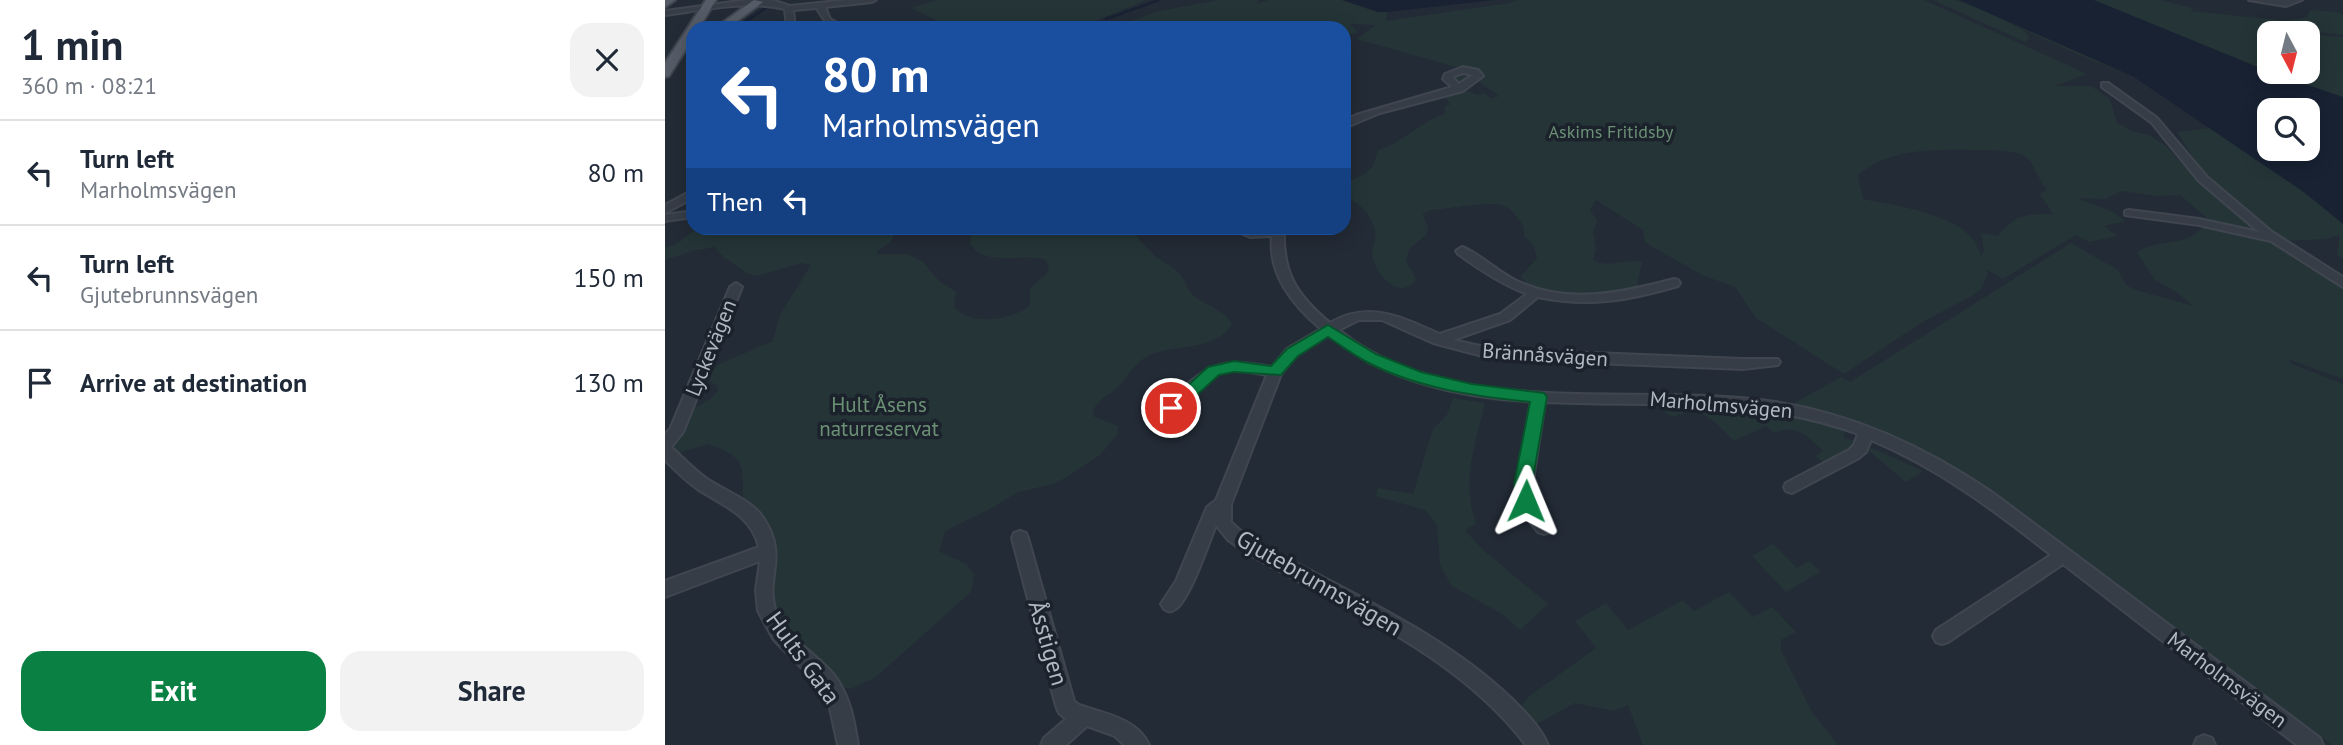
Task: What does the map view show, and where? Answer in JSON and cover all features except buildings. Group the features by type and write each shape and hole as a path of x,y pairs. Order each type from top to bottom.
{"main road":[{"path":"665,4 670,0"},
{"path":"731,21 759,1"},
{"path":"690,21 703,4"},
{"path":"694,21 703,4"},
{"path":"665,55 686,27"},
{"path":"665,73 686,35"},
{"path":"665,73 686,56"}],"street":[{"path":"665,13 703,4 759,1 779,3 789,8 872,0"},
{"path":"2253,0 2286,4 2298,0"},
{"path":"820,5 829,21"},
{"path":"789,8 791,21"},
{"path":"2105,85 2154,120 2203,179 2277,241 2343,284"},
{"path":"1351,122 1391,107 1459,89"},
{"path":"665,210 686,197"},
{"path":"2129,213 2221,226 2277,241"},
{"path":"665,218 686,215"},
{"name":"Marholmsvägen","path":"1279,235 1279,260 1284,279 1299,302 1328,330 1371,358 1417,377 1472,390 1539,397 1759,404 1798,411 1866,431 1947,470 2064,555 2313,745"},
{"path":"1462,251 1496,274 1536,293 1563,300 1597,301 1674,283"},
{"name":"Lyckevägen","path":"665,444 676,432 736,287"},
{"path":"1438,340 1505,317 1536,293"},
{"name":"Brännåsvägen","path":"1328,330 1350,318 1370,315 1395,320 1438,340 1510,356 1743,364 1773,362"},
{"name":"Gjutebrunnsvägen","path":"1328,330 1292,352 1275,372 1223,504 1221,520 1227,529 1267,555 1356,604 1468,673 1503,702 1538,745"},
{"path":"1164,415 1206,376 1219,368 1275,372"},
{"path":"1539,397 1523,493 1528,507 1544,527"},
{"path":"1792,487 1854,454 1861,448 1866,431"},
{"name":"Hults Gata","path":"665,451 702,484 754,517 769,550 765,602 768,613 792,648 827,681 835,693 848,745"},
{"path":"1170,604 1183,585 1213,512 1223,504"},
{"name":"Åsstigen","path":"1020,538 1066,706 1083,717"},
{"path":"665,589 769,550"},
{"path":"1942,636 2064,555"},
{"path":"1051,745 1083,717 1121,730 1139,745"}],"green space":[{"path":"937,0 1147,0 1095,21 938,21 911,8"},
{"name":"Askims Fritidsby","path":"1219,0 1258,0 1257,4 1268,0 1342,0 1378,12 1387,12 1386,21 1517,0 1924,0 2087,74 2055,86 2091,86 2110,99 2117,123 2132,131 2149,135 2166,146 2195,178 2265,234 2213,223 2180,195 2157,196 2121,191 2105,199 2077,198 2113,212 2125,221 2104,226 2117,236 2089,242 2076,235 2003,279 1986,269 1988,275 1980,290 1924,321 1844,374 1756,318 1735,287 1702,275 1651,246 1645,242 1643,230 1596,200 1590,210 1597,221 1593,233 1596,248 1593,260 1605,264 1642,262 1637,286 1611,294 1576,296 1542,291 1529,285 1521,276 1537,258 1534,246 1524,236 1524,227 1511,210 1498,204 1490,204 1431,210 1423,214 1428,229 1426,235 1409,249 1406,261 1416,279 1410,286 1396,287 1383,277 1374,262 1374,226 1364,210 1351,199 1351,180 1373,166 1378,150 1445,114 1445,106 1450,105 1446,97 1466,90 1477,95 1485,93 1491,99 1499,96 1472,77 1462,83 1457,81 1454,75 1464,72 1459,68 1357,39 1376,25 1351,24 1351,21 1132,21 1159,11","holes":["1933,150 2021,154 2030,161 2047,190 2040,194 2053,214 2022,217 1998,236 1981,233 1984,250 1981,256 1974,241 1954,224 1923,212 1863,199 1858,175 1886,159"]},
{"path":"1933,0 1955,0 1971,6 1959,0 2160,0 2192,8 2191,11 2287,21 2257,21 2257,84 2321,84 2321,35 2343,37 2343,259 2337,254 2340,235 2326,239 2283,241 2201,170 2177,132 2211,128 2134,77 1995,16 2025,31 2029,38 2025,42"},
{"path":"2310,10 2339,12 2343,15 2343,35 2321,32 2321,21 2287,21 2307,17"},
{"path":"1351,25 1358,33 1351,34"},
{"path":"2206,226 2278,245 2343,287 2343,379 2288,359 2292,364 2343,384 2343,745 2332,745 2043,529 1964,476 1881,433 1837,417 1791,405 1841,377 1850,382 2071,243 2118,270 2126,285 2193,306 2175,291 2155,280 2137,252 2150,246 2185,239"},
{"name":"Hult Åsens naturreservat","path":"688,235 894,235 891,242 878,250 877,254 907,254 923,262 939,281 956,292 954,307 961,313 980,319 991,319 1013,315 1030,305 1030,288 1046,275 1049,267 1046,260 1037,258 984,255 976,251 970,243 971,235 1136,235 1155,256 1178,272 1193,295 1220,311 1232,325 1216,339 1152,354 1137,364 1117,388 1095,407 1093,416 1118,426 1117,435 1101,454 1054,484 1018,492 945,531 939,551 966,564 974,575 971,592 876,677 851,689 844,687 804,650 780,618 773,590 776,561 774,541 761,516 743,501 742,471 736,458 708,444 678,453 668,446 684,414 709,400 718,391 717,386 707,379 717,365 773,341 780,315 811,265 802,263 757,276 747,273 721,255 715,247 665,260 665,248"},
{"path":"1362,362 1529,401 1531,404 1444,392 1402,379"},
{"path":"1453,398 1485,403 1471,463 1470,493 1476,524 1465,530 1483,550 1548,604 1520,630 1502,614 1452,586 1440,565 1437,525 1425,510 1376,496 1378,488 1413,494 1433,429 1447,415"},
{"path":"1656,404 1726,406 1786,412 1845,429 1844,438 1857,441 1856,447 1824,463 1815,456 1823,451 1807,436 1795,430 1774,433 1766,426 1734,441 1707,417 1693,413 1672,417"},
{"path":"1872,448 1923,471 1906,482 1868,450"},
{"path":"1773,544 1797,568 1810,561 1820,572 1786,592 1752,556"},
{"path":"1729,592 1753,617 1772,607 1796,632 1781,640 1781,651 1812,712 1838,745 1643,745 1628,705 1614,711 1575,703 1533,726 1521,708 1528,697 1596,648 1575,621 1606,603 1628,630 1683,600 1694,611"}],"water":[{"path":"1342,0 1493,0 1378,12"},
{"path":"1959,0 2094,0 2257,67 2257,84 2305,84 2343,97 2343,224 2305,193 2258,161 2320,161 2320,98 2257,98 2257,160 2134,77"}],"waterway":[{"path":"1106,19 1159,0"},
{"path":"746,21 766,8"}],"route":[{"path":"1171,408 1206,376 1219,368 1275,372 1292,352 1328,330 1371,358 1417,377 1472,390 1539,397 1523,484 1526,501"}]}
